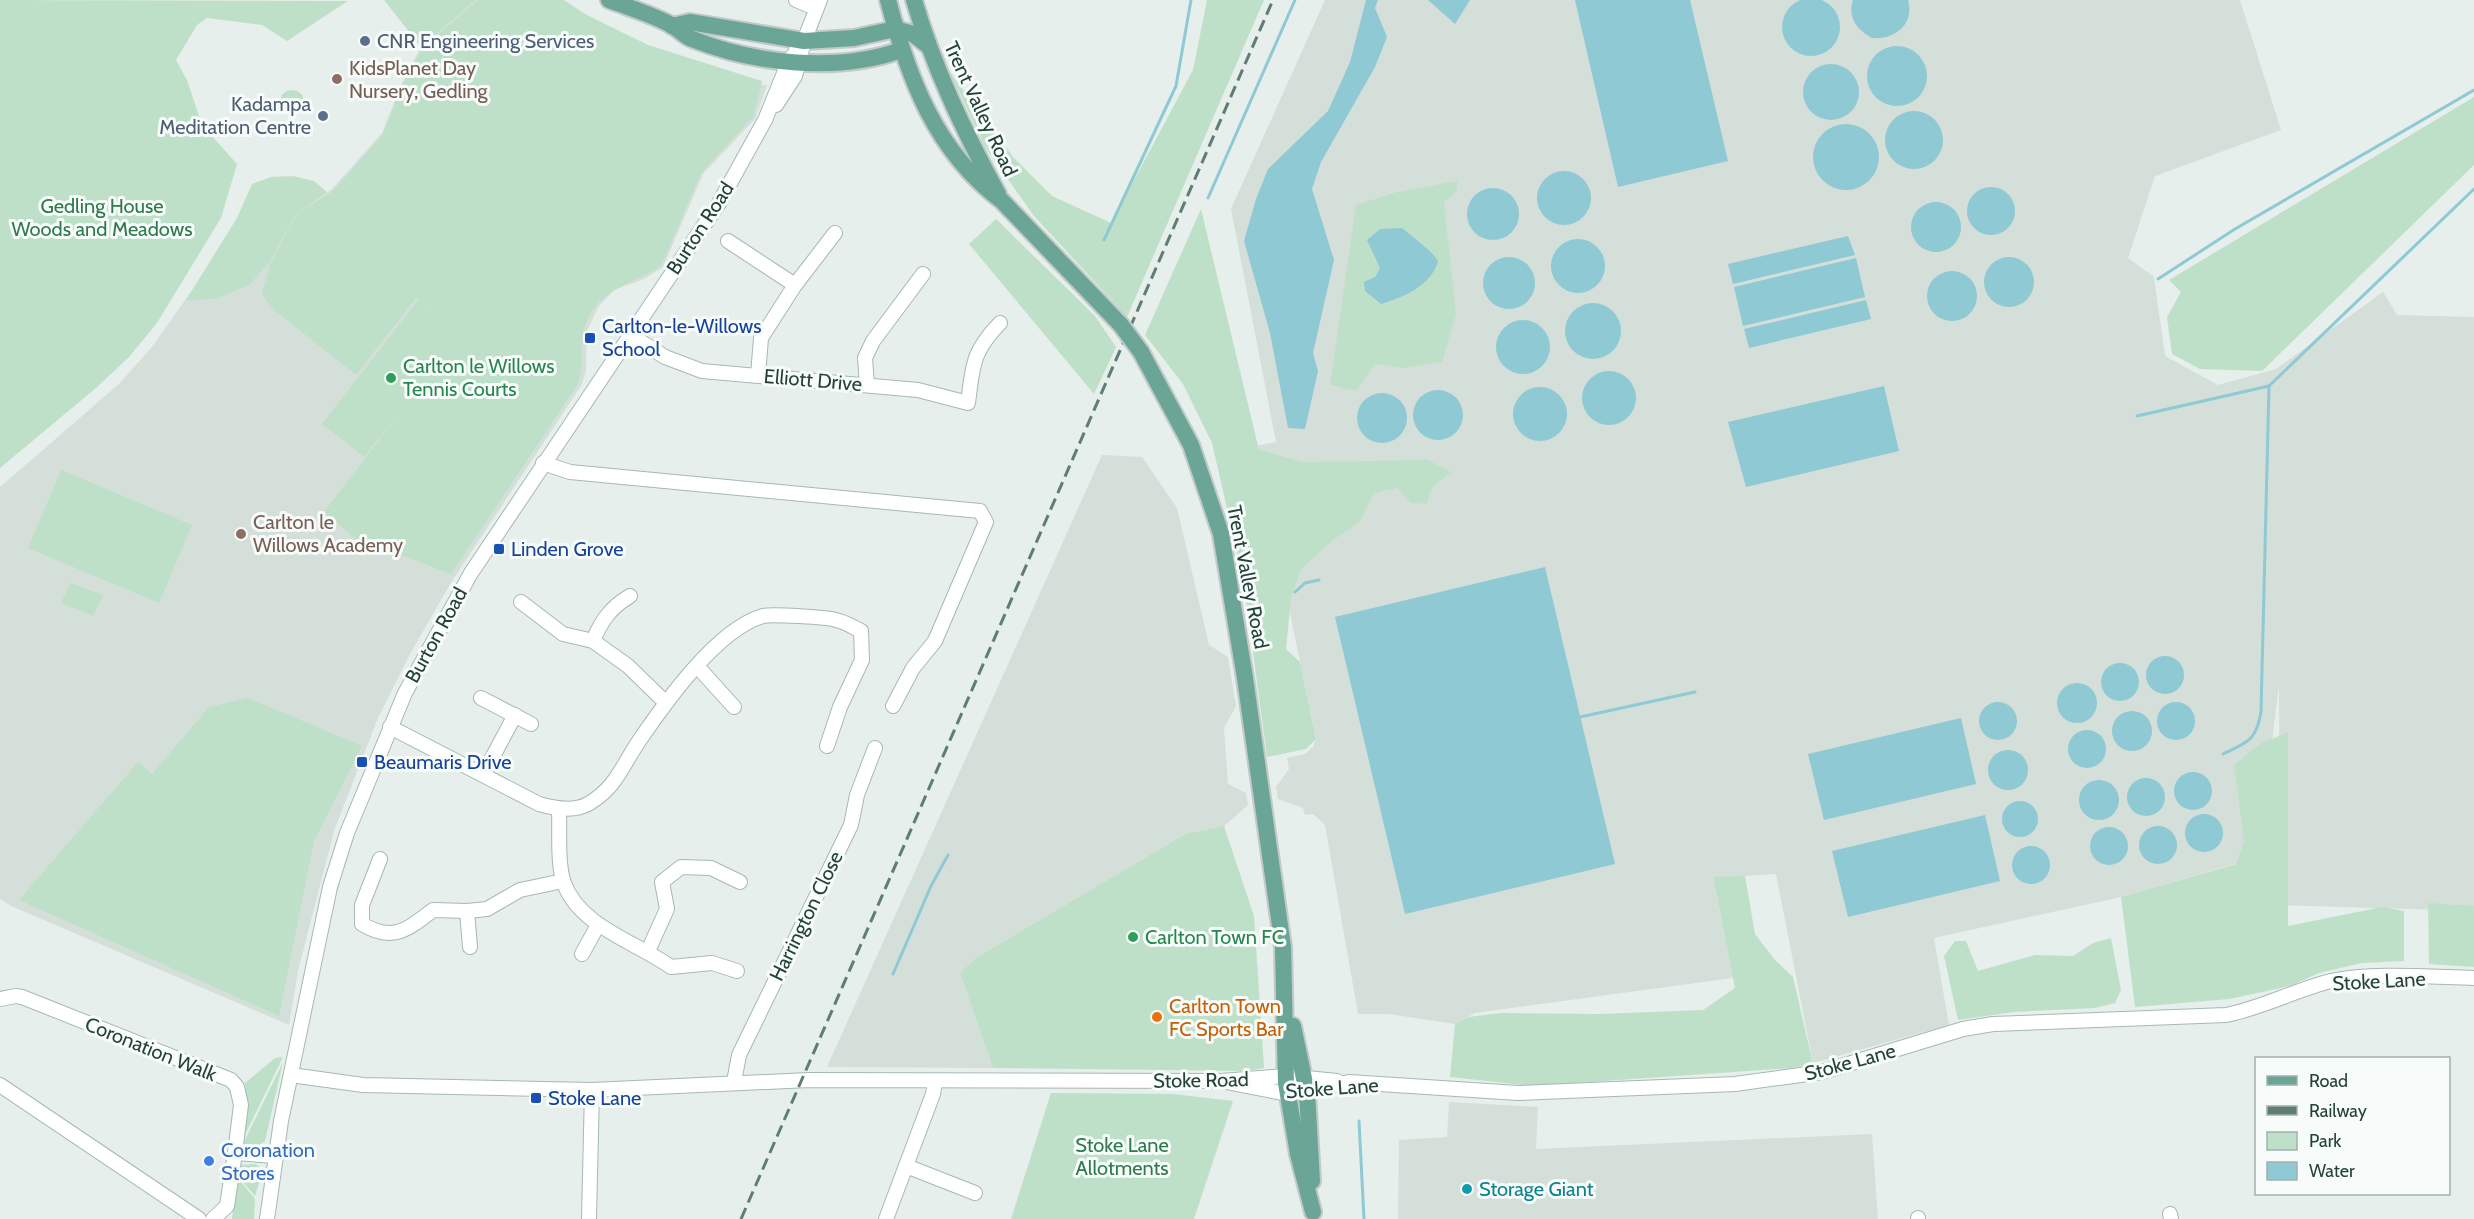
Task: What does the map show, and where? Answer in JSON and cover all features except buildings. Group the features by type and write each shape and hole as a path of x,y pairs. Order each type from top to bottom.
{"main road":[{"path":"609,0 672,26 690,39 750,56 794,61 869,60 901,50 913,34"},
{"name":"Trent Valley Road","path":"888,0 909,75 946,143 982,186 1002,201 1121,325 1141,352 1191,446 1211,497 1221,534 1248,696 1283,947 1288,1094 1298,1154 1314,1215"},
{"path":"903,0 913,34"},
{"name":"Trent Valley Road","path":"914,0 927,45 964,131 1002,201"},
{"path":"672,26 690,22 804,41 854,38 895,29 913,34 927,45"},
{"name":"Trent Valley Road","path":"1286,993 1306,1085 1314,1215"}],"street":[{"path":"796,0 817,4"},
{"name":"Burton Road","path":"267,1219 275,1156 330,887 347,833 390,727 424,654 471,573 629,334 713,212 765,120 795,76 794,61 817,4"},
{"path":"758,375 761,338 795,285 835,233"},
{"path":"728,241 795,285"},
{"path":"867,385 865,358 873,341 923,274"},
{"name":"Elliott Drive","path":"629,334 665,357 702,371 918,390 968,403 974,361 982,342 1000,323"},
{"path":"543,463 570,472 981,511 986,522 935,641 913,668 893,706"},
{"path":"593,640 599,625 621,597"},
{"path":"521,602 563,634 593,640 628,666 665,702"},
{"path":"390,727 539,804 559,809 586,806 613,786 630,753 665,702 697,666 727,636 764,616 835,620 861,631 862,660 840,707 827,746"},
{"path":"697,666 734,707"},
{"path":"481,698 531,724"},
{"path":"483,775 514,716"},
{"name":"Harrington Close","path":"734,1083 739,1055 851,825 857,795 875,748"},
{"path":"559,809 563,881 573,903 598,925 648,951 671,967 712,963 737,971"},
{"path":"380,859 363,905 362,924 377,933 405,932 433,910 487,909 520,890 563,881"},
{"path":"648,951 667,909 662,882 681,867 711,868 740,882"},
{"path":"467,911 470,947"},
{"path":"582,954 598,925"},
{"name":"Stoke Lane","path":"1345,1083 1518,1093 1735,1084 1822,1072 1963,1029 1993,1024 2226,1015 2252,1010 2309,988 2346,979 2474,978"},
{"name":"Coronation Walk","path":"0,999 22,997 231,1080 237,1086 241,1105 227,1206 213,1219"},
{"path":"291,1076 363,1086 592,1090 809,1080 935,1082 933,1094 886,1219"},
{"name":"Stoke Road","path":"935,1082 1221,1081 1286,1076 1306,1085 1345,1083"},
{"name":"Stoke Lane","path":"1221,1081 1288,1094 1306,1085"},
{"path":"0,1085 199,1219"},
{"path":"589,1219 592,1090"},
{"path":"235,1153 275,1156"},
{"path":"906,1166 975,1193"}],"shaded area":[{"name":"Carlton le Willows Academy","path":"476,0 560,0 603,38 723,83 767,85 755,119 703,174 663,267 644,279 614,290 598,307 587,331 586,371 581,386 452,581 410,654 378,718 334,831 298,971 289,1025 11,906 0,899 0,487 119,384 152,347 202,276 332,189 382,133 401,85 421,47"},
{"path":"1325,0 2240,0 2281,130 2155,176 2128,258 2154,277 2165,356 2218,385 2276,369 2383,292 2397,315 2474,317 2474,911 2280,905 2279,684 2258,857 2121,897 1934,938 1949,1025 1813,1063 1776,874 1713,878 1733,978 1475,1013 1455,1024 1389,1014 1358,1014 1325,825 1313,814 1305,815 1303,808 1278,799 1276,787 1289,769 1287,758 1305,754 1313,747 1316,738 1255,446 1276,442 1231,209"},
{"path":"1102,455 1142,457 1177,508 1209,645 1228,657 1236,706 1224,728 1228,784 1246,793 1248,805 1224,826 1185,834 974,959 960,973 993,1068 827,1067"},
{"path":"1449,1102 1538,1107 1536,1149 1872,1134 1878,1219 1398,1219 1399,1140 1447,1137"}],"green space":[{"name":"Gedling House Woods and Meadows","path":"0,0 348,1 287,41 262,25 207,18 197,25 176,60 187,80 202,125 237,164 221,218 157,323 129,357 96,388 0,468"},
{"path":"384,0 476,0 421,47"},
{"path":"478,0 564,0 585,14 648,45 762,81 753,117 701,173 661,266 613,291 594,308 583,334 578,384 451,574 353,537 324,512 410,399 364,457 322,424 418,300 444,319 416,298 356,375 274,310 262,294 270,264 297,214 333,191 383,134 402,86 422,48"},
{"path":"1207,0 1264,0 1127,317 1034,216 985,147 950,72 1013,157 1052,196 1111,223 1193,70"},
{"path":"292,90 301,93 304,102 301,111 292,114 283,111 280,102 283,93"},
{"path":"2474,97 2474,165 2262,371 2200,369 2172,354 2167,317 2181,292 2169,280"},
{"path":"293,176 314,181 327,192 296,214 269,263 249,285 216,299 186,300 237,218 252,184 271,177"},
{"path":"1457,181 1457,191 1444,202 1456,314 1442,362 1404,368 1375,364 1356,391 1330,385 1356,205 1397,192"},
{"path":"1201,209 1259,450 1303,462 1428,460 1451,472 1432,488 1427,504 1411,503 1397,488 1374,493 1360,522 1333,540 1301,569 1291,598 1286,649 1300,662 1316,739 1306,749 1267,757 1243,578 1212,443 1183,384 1145,335"},
{"path":"996,219 1095,316 1116,347 1094,394 969,244"},
{"path":"61,470 192,525 159,603 28,548"},
{"path":"70,583 103,595 93,616 61,603"},
{"path":"248,698 362,746 314,841 279,1016 19,900 138,762 152,774 209,707"},
{"path":"2288,732 2288,926 2382,907 2404,911 2404,961 2362,963 2319,973 2290,986 2229,999 2135,1007 2121,897 2236,864 2244,842 2234,765 2260,744"},
{"name":"Carlton Town FC","path":"1224,826 1254,916 1264,1068 1247,1071 993,1068 960,973 974,959 1185,834"},
{"path":"1745,876 1755,934 1775,960 1793,977 1813,1064 1792,1068 1532,1086 1450,1077 1455,1024 1468,1017 1501,1013 1599,1014 1703,1010 1735,988 1713,877"},
{"path":"2428,903 2474,906 2474,967 2429,964"},
{"path":"2111,938 2121,990 2115,1003 2095,1008 2014,1012 1958,1020 1944,956 1955,941 1966,941 1978,971 2035,955 2073,956 2093,943"},
{"path":"283,1057 241,1143 247,1108 245,1083 275,1058"},
{"path":"283,1062 265,1141 257,1146 243,1144"},
{"name":"Stoke Lane Allotments","path":"1051,1093 1173,1094 1233,1101 1194,1219 1011,1219"},
{"path":"256,1164 263,1170 255,1196 237,1175 239,1165"},
{"path":"237,1177 255,1199 254,1219 232,1219"}],"water":[{"path":"1366,0 1378,0 1375,8 1387,37 1375,67 1321,162 1312,189 1334,260 1313,353 1318,371 1305,429 1288,428 1270,333 1244,241 1256,199 1268,169 1328,111 1350,62"},
{"path":"1428,0 1470,0 1455,24"},
{"path":"1575,0 1690,0 1728,161 1618,187"},
{"path":"1800,0 1822,0 1835,11 1839,21 1838,38 1822,54 1811,56 1800,54 1784,38 1782,27 1784,16"},
{"path":"1853,0 1908,0 1908,17 1901,29 1895,33 1872,38 1858,27 1852,17"},
{"path":"1891,46 1903,46 1914,51 1922,59 1927,76 1925,88 1914,101 1903,106 1891,106 1880,101 1872,93 1867,82 1867,70 1872,59 1880,51"},
{"path":"1825,64 1837,64 1847,68 1855,76 1859,92 1855,108 1847,116 1837,120 1825,120 1815,116 1807,108 1803,98 1803,86 1807,76 1815,68"},
{"path":"1914,111 1930,116 1938,124 1943,140 1938,156 1930,164 1914,169 1898,164 1890,156 1885,140 1890,124 1898,116"},
{"path":"1846,124 1858,127 1869,134 1876,145 1879,157 1876,169 1869,180 1858,187 1846,190 1834,187 1823,180 1816,169 1813,157 1816,145 1823,134 1834,127"},
{"path":"1559,171 1569,171 1583,179 1589,188 1591,198 1589,208 1583,217 1569,225 1559,225 1542,213 1537,203 1537,193 1549,176"},
{"path":"1986,187 1996,187 2008,194 2015,206 2015,216 2008,228 1996,235 1986,235 1971,224 1967,216 1967,206 1978,191"},
{"path":"1488,188 1498,188 1512,195 1519,214 1512,233 1498,240 1488,240 1478,236 1471,229 1467,219 1467,209 1471,199 1478,192"},
{"path":"1936,202 1950,206 1957,213 1961,227 1957,241 1950,248 1936,252 1922,248 1915,241 1911,227 1915,213 1922,206"},
{"path":"1402,228 1438,261 1423,284 1399,298 1381,304 1365,291 1364,282 1375,277 1380,268 1367,240 1380,229"},
{"path":"1848,236 1855,255 1733,284 1728,264"},
{"path":"1573,239 1583,239 1593,243 1601,251 1605,266 1601,281 1593,289 1583,293 1573,293 1563,289 1555,281 1551,271 1551,261 1555,251 1563,243"},
{"path":"1504,257 1514,257 1528,264 1535,283 1528,302 1514,309 1504,309 1494,305 1487,298 1483,288 1483,278 1487,268 1494,261"},
{"path":"2009,257 2027,264 2034,282 2027,300 2009,307 1991,300 1984,282 1991,264"},
{"path":"1856,258 1865,297 1743,326 1734,287"},
{"path":"1952,271 1970,278 1977,296 1970,314 1952,321 1934,314 1927,296 1934,278"},
{"path":"1866,300 1871,319 1749,348 1744,329"},
{"path":"1593,303 1613,311 1621,331 1613,351 1593,359 1573,351 1565,331 1573,311"},
{"path":"1518,320 1528,320 1538,324 1546,332 1550,347 1546,362 1538,370 1528,374 1518,374 1508,370 1500,362 1496,352 1496,342 1500,332 1508,324"},
{"path":"1604,371 1614,371 1624,375 1632,383 1636,398 1632,413 1624,421 1614,425 1604,425 1594,421 1586,413 1582,403 1582,393 1586,383 1594,375"},
{"path":"1884,386 1899,451 1746,487 1728,422"},
{"path":"1540,387 1550,389 1559,395 1565,404 1567,414 1565,424 1559,433 1550,439 1540,441 1530,439 1521,433 1515,424 1513,414 1515,404 1521,395 1530,389"},
{"path":"1433,390 1443,390 1456,397 1463,410 1463,420 1456,433 1443,440 1433,440 1424,436 1417,429 1413,420 1413,410 1417,401 1424,394"},
{"path":"1382,393 1396,397 1403,404 1407,418 1403,432 1396,439 1382,443 1368,439 1361,432 1357,418 1361,404 1368,397"},
{"path":"1545,567 1615,864 1405,914 1335,617"},
{"path":"2165,656 2179,661 2184,675 2179,689 2165,694 2151,689 2146,675 2151,661"},
{"path":"2120,663 2133,669 2139,682 2133,695 2120,701 2107,695 2101,682 2107,669"},
{"path":"2077,683 2085,684 2091,689 2096,695 2096,711 2091,717 2085,722 2077,723 2069,722 2063,717 2058,711 2057,703 2058,695 2063,689 2069,684"},
{"path":"1998,702 2005,703 2011,708 2016,714 2016,728 2011,734 2005,739 1998,740 1991,739 1985,734 1980,728 1979,721 1980,714 1985,708 1991,703"},
{"path":"2176,702 2190,707 2195,721 2190,735 2176,740 2162,735 2157,721 2162,707"},
{"path":"2132,711 2146,717 2152,731 2146,745 2132,751 2118,745 2112,731 2118,717"},
{"path":"1961,718 1976,784 1824,820 1808,754"},
{"path":"2087,730 2100,736 2106,749 2100,762 2087,768 2074,762 2068,749 2074,736"},
{"path":"2008,750 2022,756 2028,770 2022,784 2008,790 1994,784 1988,770 1994,756"},
{"path":"2193,772 2206,778 2212,791 2206,804 2193,810 2180,804 2174,791 2180,778"},
{"path":"2146,778 2160,783 2165,797 2160,811 2146,816 2132,811 2127,797 2132,783"},
{"path":"2099,780 2113,786 2119,800 2113,814 2099,820 2085,814 2079,800 2085,786"},
{"path":"2020,801 2033,806 2038,819 2033,832 2020,837 2007,832 2002,819 2007,806"},
{"path":"2204,814 2218,819 2223,833 2218,847 2204,852 2190,847 2185,833 2190,819"},
{"path":"1985,815 2000,881 1848,917 1832,851"},
{"path":"2158,826 2165,827 2171,832 2176,838 2176,852 2171,858 2165,863 2158,864 2151,863 2145,858 2140,852 2139,845 2140,838 2145,832 2151,827"},
{"path":"2109,827 2123,832 2128,846 2123,860 2109,865 2095,860 2090,846 2095,832"},
{"path":"2031,846 2045,851 2050,865 2045,879 2031,884 2017,879 2012,865 2017,851"}],"waterway":[{"path":"1104,240 1176,86 1191,0"},
{"path":"1208,198 1295,0"},
{"path":"2158,279 2235,229 2474,90"},
{"path":"2137,416 2269,386 2474,189"},
{"path":"2223,754 2250,739 2259,722 2261,712 2269,386"},
{"path":"1295,592 1305,583 1319,580"},
{"path":"1580,717 1695,692"},
{"path":"893,974 931,886 948,855"},
{"path":"1359,1121 1364,1219"}],"railway":[{"path":"741,1219 1273,0"}],"place":[{"name":"CNR Engineering Services","path":"365,41"},
{"name":"KidsPlanet Day Nursery, Gedling","path":"337,79"},
{"name":"Kadampa Meditation Centre","path":"323,116"},
{"name":"Carlton-le-Willows School","path":"590,338"},
{"name":"Carlton le Willows Tennis Courts","path":"391,378"},
{"name":"Carlton le Willows Academy","path":"241,534"},
{"name":"Linden Grove","path":"499,549"},
{"name":"Beaumaris Drive","path":"362,762"},
{"name":"Carlton Town FC","path":"1133,937"},
{"name":"Carlton Town FC Sports Bar","path":"1157,1017"},
{"name":"Stoke Lane","path":"536,1098"},
{"name":"Coronation Stores","path":"209,1161"},
{"name":"Storage Giant","path":"1467,1189"}]}
